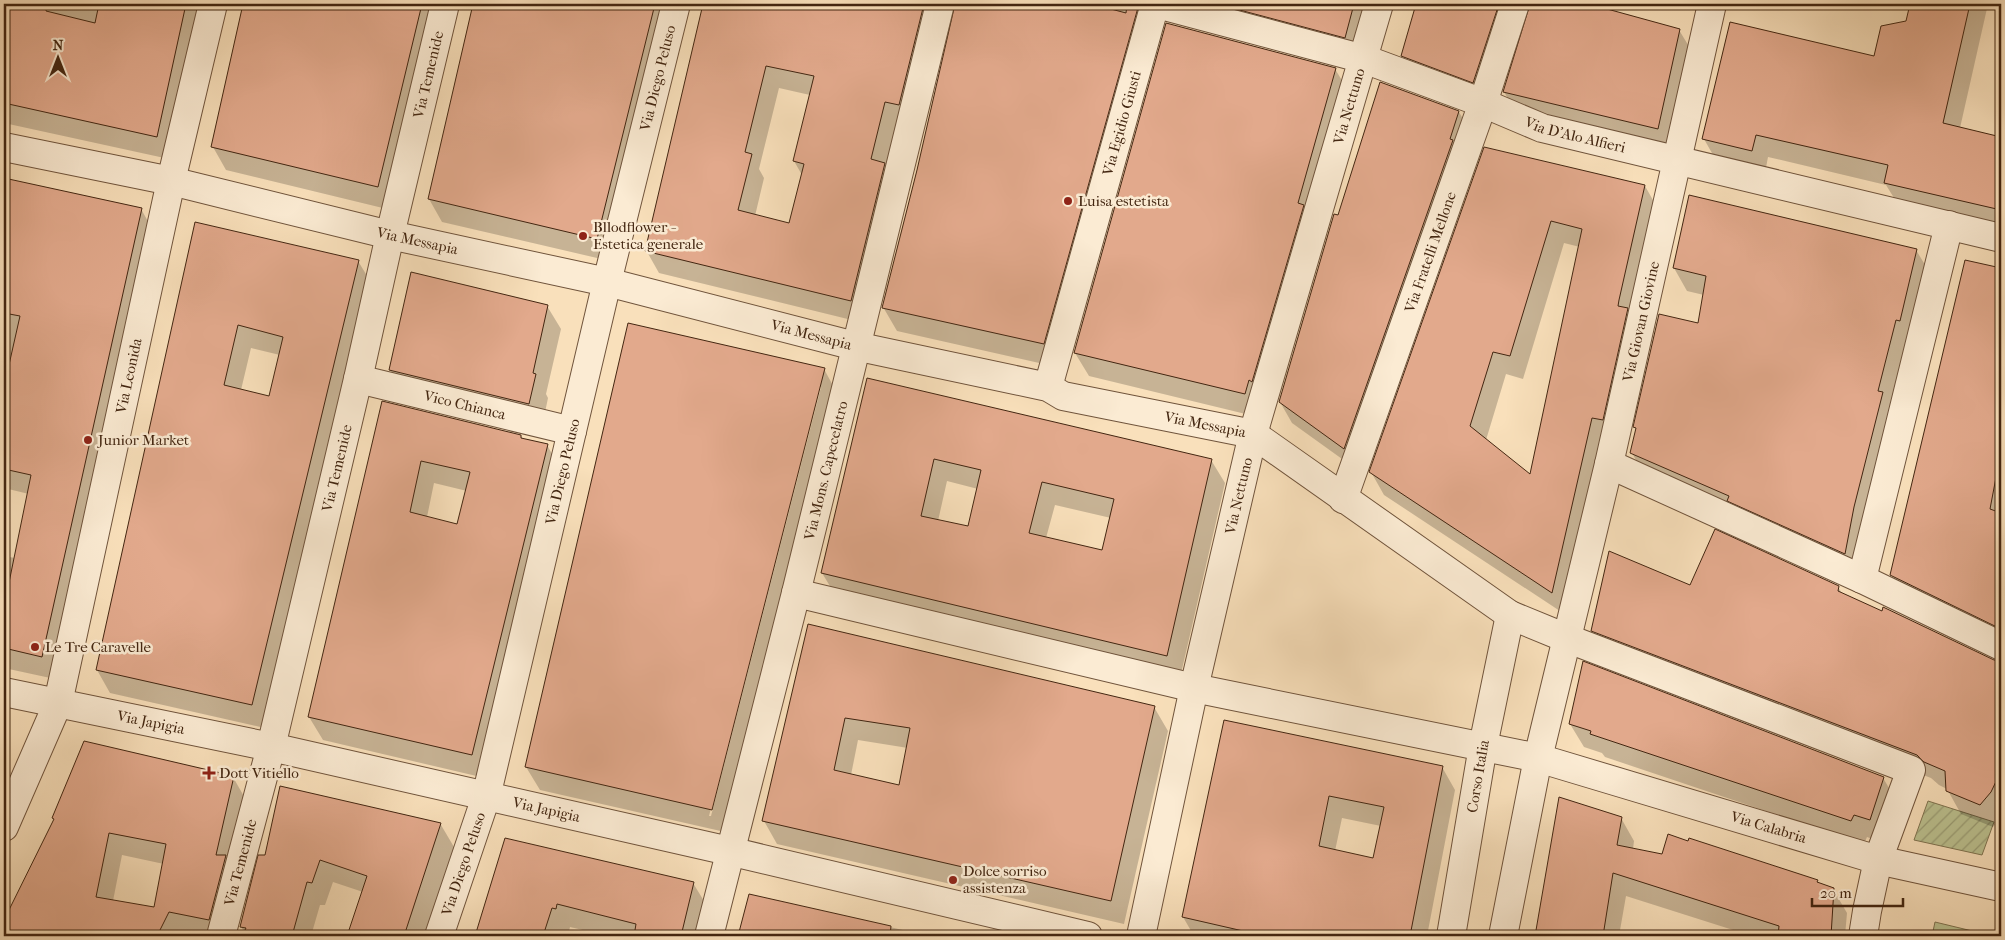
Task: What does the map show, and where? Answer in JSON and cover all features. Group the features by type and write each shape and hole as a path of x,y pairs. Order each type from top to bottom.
{"street":[{"name":"Via Leonida","path":"4,827 58,703 171,182 213,4"},
{"name":"Via Temenide","path":"222,932 271,747 445,4"},
{"name":"Via Diego Peluso","path":"439,936 486,797 607,282 676,4"},
{"name":"Via Mons. Capecelatro","path":"709,936 796,593 940,4"},
{"name":"Via D'Alo Alfieri","path":"1156,4 1364,59 1483,103 1542,128 2001,238"},
{"name":"Via Egidio Giusti","path":"1048,386 1156,4"},
{"name":"Via Nettuno","path":"1141,936 1194,688 1253,434 1379,4"},
{"name":"Via Fratelli Mellone","path":"1343,499 1483,103 1515,4"},
{"name":"Via Giovan Giovine","path":"1566,638 1609,464 1712,4"},
{"name":"Via Messapia","path":"4,147 171,182 390,235 607,282 855,346 1048,386 1063,396 1253,434 1510,615 1911,770 1878,860"},
{"path":"1862,579 1949,225"},
{"name":"Vico Chianca","path":"358,379 572,431"},
{"path":"1609,464 1862,579 2001,646"},
{"name":"Via Calabria","path":"796,593 1194,688 1538,758 1878,860 2001,887"},
{"name":"Corso Italia","path":"1451,936 1483,746 1510,615"},
{"path":"1503,936 1538,758 1566,638"},
{"name":"Via Japigia","path":"4,692 271,747 730,851 1088,936"},
{"path":"1864,936 1867,911 1878,860"}],"green space":[{"path":"1928,801 1994,822 1982,855 1914,840"},
{"path":"1935,922 1993,936 1932,936"}],"building":[{"path":"4,4 47,4 46,11 95,23 99,4 186,4 157,137 4,103"},
{"path":"243,4 422,4 378,187 211,147"},
{"path":"473,4 655,4 597,239 428,199"},
{"path":"703,4 924,4 899,105 885,102 871,159 885,163 851,301 645,251","holes":["766,66 814,76 793,161 804,164 789,223 738,210 752,154 745,152"]},
{"path":"955,4 1092,4 1126,13 1127,4 1139,4 1044,344 882,308 917,170"},
{"path":"1217,4 1354,4 1345,38"},
{"path":"1416,4 1499,4 1473,83 1401,56"},
{"path":"1530,4 1589,4 1680,29 1658,129 1503,92"},
{"path":"1910,4 1970,4 1943,123 2001,137 2001,210 1884,183 1888,165 1756,135 1752,151 1702,139 1730,22 1874,56 1881,26 1906,21"},
{"path":"1166,23 1336,68 1298,203 1304,205 1252,382 1249,380 1245,394 1074,353"},
{"path":"1380,82 1459,111 1450,139 1453,140 1344,449 1279,402 1334,214 1338,215"},
{"path":"1484,147 1645,185 1619,300 1618,306 1628,308 1603,420 1592,418 1552,593 1369,472","holes":["1551,221 1582,229 1530,474 1470,426 1493,352 1510,356"]},
{"path":"4,178 142,208 42,657 4,648 4,607 31,475 4,469 4,387 20,316 4,313"},
{"path":"1689,195 1917,249 1900,321 1896,320 1878,391 1883,392 1854,507 1845,554 1727,501 1729,496 1630,453 1636,428 1633,427 1659,314 1698,323 1706,276 1673,268"},
{"path":"195,222 359,260 252,705 96,670","holes":["238,325 283,337 269,396 224,385"]},
{"path":"1965,260 2001,268 2001,451 1990,509 2001,513 2001,629 1890,575"},
{"path":"411,272 548,305 533,373 536,374 529,404 389,370"},
{"path":"628,323 825,368 712,810 525,767"},
{"path":"867,378 1212,459 1167,656 821,573","holes":["934,459 981,470 968,526 921,516","1042,482 1114,499 1102,550 1029,533"]},
{"path":"382,401 521,435 521,438 548,444 472,755 308,717","holes":["421,461 470,472 457,524 410,512"]},
{"path":"1715,529 1839,586 1838,591 1882,611 1883,607 1994,660 2001,661 2001,771 1991,792 1980,805 1946,791 1945,771 1924,762 1917,755 1591,631 1609,551 1690,585"},
{"path":"808,624 1155,706 1111,901 762,821","holes":["845,718 910,728 899,785 834,770"]},
{"path":"1583,661 1884,777 1870,820 1854,815 1851,821 1590,734 1591,731 1569,724"},
{"path":"1224,720 1443,766 1410,936 1265,936 1182,917","holes":["1329,796 1384,807 1373,858 1319,846"]},
{"path":"84,741 234,776 216,855 226,855 209,920 169,912 157,936 4,936 4,920 54,819 52,818","holes":["109,833 166,844 154,907 96,897"]},
{"path":"280,786 441,823 404,936 347,936 367,876 320,860 312,883 307,882 292,936 242,936 246,928 240,927 258,855 265,855"},
{"path":"1559,797 1622,817 1617,845 1662,854 1668,834 1688,841 1689,838 1818,880 1817,882 1834,888 1831,936 1778,936 1779,926 1613,873 1603,936 1535,936"},
{"path":"505,838 694,882 681,936 634,936 636,924 557,904 556,909 552,908 543,936 475,936"},
{"path":"749,894 891,926 890,936 738,936"}],"place":[{"name":"Luisa estetista","path":"1068,201"},
{"name":"Bllodflower - Estetica generale","path":"583,236"},
{"name":"Junior Market","path":"88,440"},
{"name":"Le Tre Caravelle","path":"35,647"},
{"name":"Dott Vitiello","path":"209,773"},
{"name":"Dolce sorriso assistenza","path":"953,880"}]}
